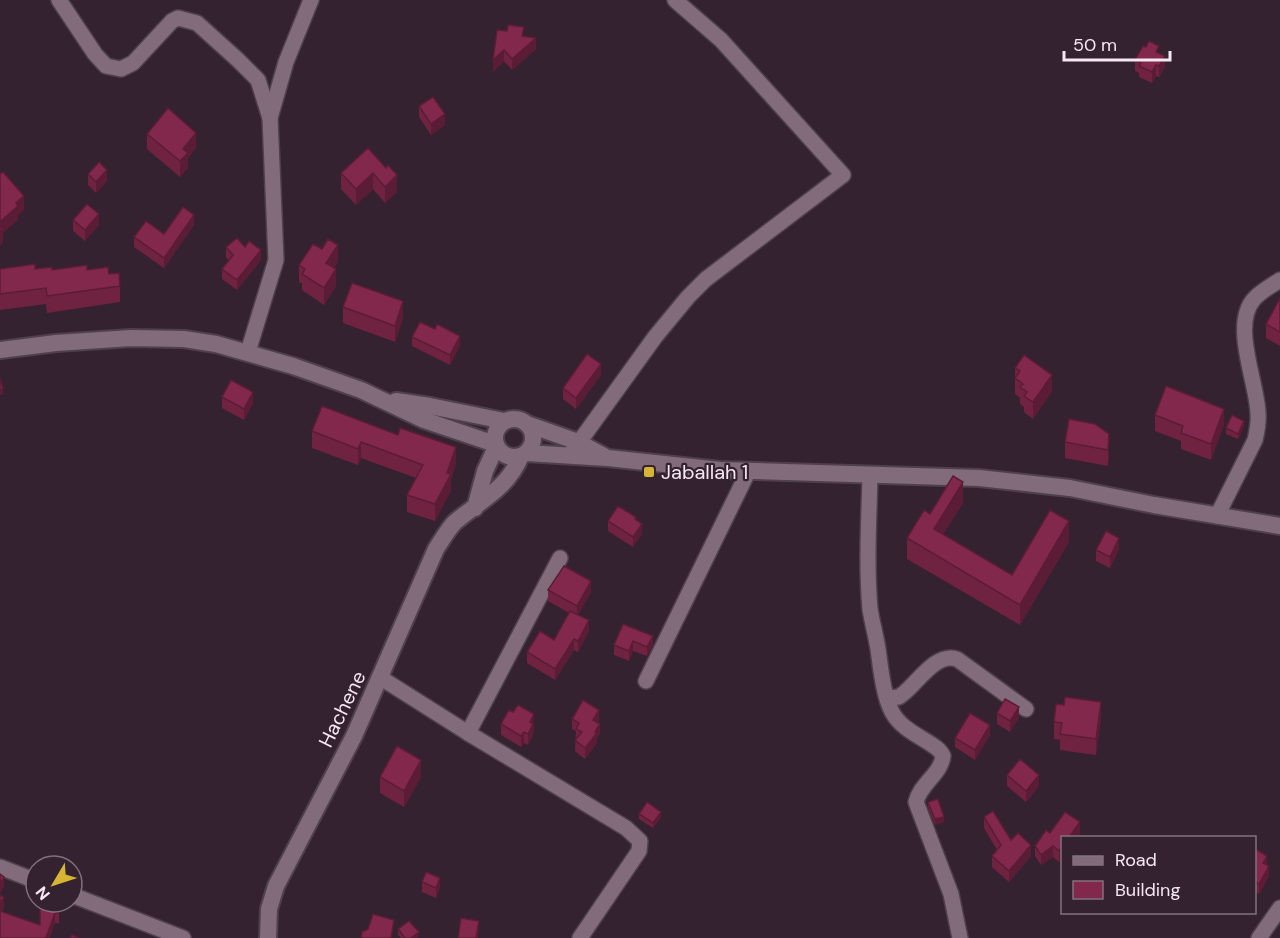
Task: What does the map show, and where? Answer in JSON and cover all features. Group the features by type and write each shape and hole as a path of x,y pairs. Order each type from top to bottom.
{"main road":[{"path":"0,350 56,343 131,338 184,339 248,352 384,399 424,420 496,445 507,456 523,454 608,458 720,471 979,478 1013,481 1070,488 1280,526"},
{"path":"384,399 504,421 516,419 578,442 608,458"},
{"path":"475,508 484,471 496,445 494,435 497,427 504,421"},
{"path":"523,454 530,448 533,436 527,424"},
{"name":"Hachene","path":"268,938 269,909 276,886 354,736 436,549 453,524 492,496 523,454"}],"street":[{"path":"59,0 95,54 106,66 121,69 133,63 172,21 178,18 197,23 220,42 258,80 270,118 276,260 248,352"},
{"path":"270,118 286,62 311,0"},
{"path":"569,457 655,337 700,285 843,175 721,40 675,0"},
{"path":"1217,516 1255,440 1258,427 1256,392 1249,368 1245,316 1252,300 1280,280"},
{"path":"646,681 748,472"},
{"path":"870,475 868,556 870,601 882,679 887,698 897,720 913,734 942,752 943,761 918,795 916,802 951,894 960,938"},
{"path":"468,733 560,558"},
{"path":"887,698 904,693 938,662 950,657 957,659 1026,709"},
{"path":"381,678 626,828 640,841 639,851 580,938"},
{"path":"0,867 24,876"},
{"path":"84,900 183,938"},
{"path":"1258,938 1280,908"}],"building":[{"path":"508,25 524,27 522,36 536,38 512,59 504,50 493,60 497,30 507,31"},
{"path":"1149,41 1159,46 1156,52 1165,56 1152,72 1139,66 1141,63 1135,60 1143,46 1146,47"},
{"path":"433,97 445,114 431,124 419,106"},
{"path":"168,108 196,133 183,149 188,153 180,161 147,134"},
{"path":"368,148 386,168 388,165 397,175 385,187 373,173 356,189 341,173"},
{"path":"99,162 107,170 96,182 88,174"},
{"path":"3,172 24,196 16,203 18,206 0,222 0,174"},
{"path":"87,204 99,214 85,230 73,220"},
{"path":"183,207 194,215 164,258 134,237 146,221 164,234"},
{"path":"237,238 245,247 249,241 261,250 237,280 222,269 233,255 226,247"},
{"path":"328,239 338,245 326,263 336,269 324,288 302,274 305,269 299,265 313,244 322,249"},
{"path":"35,264 35,269 52,267 52,270 87,265 87,270 108,267 109,274 119,273 120,286 47,296 46,288 0,294 0,269"},
{"path":"352,283 403,301 395,326 343,307"},
{"path":"1280,298 1280,332 1266,324"},
{"path":"420,322 435,329 437,324 460,336 450,355 412,337"},
{"path":"587,354 601,364 576,398 563,388"},
{"path":"1024,355 1052,375 1033,402 1024,396 1027,392 1020,387 1023,384 1015,378 1020,371 1015,368"},
{"path":"231,380 253,392 244,409 222,397"},
{"path":"1166,386 1224,409 1211,444 1181,433 1183,426 1155,415"},
{"path":"322,406 398,435 400,428 456,447 447,473 451,474 435,504 407,495 423,465 361,442 358,449 312,431"},
{"path":"1232,415 1244,421 1238,434 1226,428"},
{"path":"1069,419 1095,424 1109,434 1108,450 1065,442"},
{"path":"953,476 963,482 934,529 1012,575 1050,510 1069,521 1020,605 907,538 924,510 930,514"},
{"path":"618,506 636,517 635,519 642,524 633,537 608,521"},
{"path":"1106,531 1119,538 1110,557 1096,550"},
{"path":"564,566 591,581 577,606 548,590"},
{"path":"570,611 589,620 578,641 574,639 555,669 527,652 540,631 554,640"},
{"path":"623,624 653,636 647,647 633,641 629,651 614,645"},
{"path":"1065,697 1101,702 1096,739 1060,734 1062,723 1054,722 1056,704 1064,705"},
{"path":"1005,699 1019,707 1010,721 997,713"},
{"path":"583,700 599,710 593,720 600,724 595,732 597,733 585,748 575,740 582,732 576,729 579,723 572,719"},
{"path":"518,705 534,714 530,722 533,724 528,734 524,732 521,736 501,724 509,710 513,712"},
{"path":"970,713 990,725 975,750 955,738"},
{"path":"397,746 421,760 404,791 380,777"},
{"path":"1020,759 1039,775 1026,791 1007,775"},
{"path":"938,799 944,817 935,819 928,802"},
{"path":"647,802 661,812 653,823 639,814"},
{"path":"993,811 1011,840 1018,833 1031,845 1009,871 992,856 1001,845 984,817"},
{"path":"1065,812 1080,822 1070,836 1061,836 1059,851 1053,846 1041,855 1035,846 1046,830 1050,833"},
{"path":"1256,849 1267,856 1263,863 1269,866 1259,884 1256,882"},
{"path":"426,872 440,878 436,888 422,882"},
{"path":"0,911 40,925 40,914 55,914 46,938 0,938"},
{"path":"373,914 394,920 391,938 361,938 362,932 368,929"},
{"path":"461,918 479,921 476,938 458,938"},
{"path":"409,921 419,932 411,938 405,938 398,929"}],"place":[{"name":"Jaballah 1","path":"649,472"}]}
